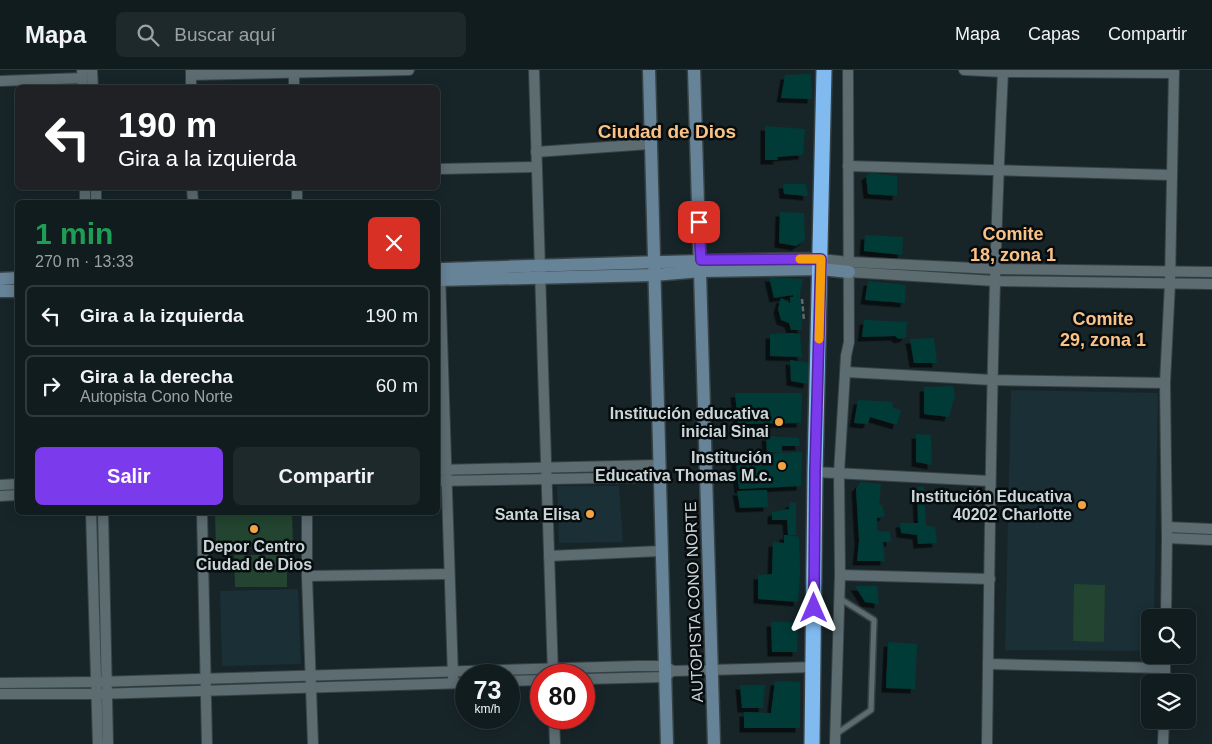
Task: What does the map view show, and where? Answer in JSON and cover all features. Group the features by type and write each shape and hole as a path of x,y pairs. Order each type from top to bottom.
{"highway":[{"path":"812,744 815,472 824,70"}],"main road":[{"name":"AUTOPISTA CONO NORTE","path":"649,70 661,551 668,671 667,744"},
{"name":"AUTOPISTA CONO NORTE","path":"694,70 714,744"},
{"path":"440,274 540,272 634,274 654,269 701,265 821,264 849,267"},
{"path":"0,279 15,278"},
{"path":"0,291 15,290"}],"street":[{"path":"92,70 93,85"},
{"path":"191,73 409,70"},
{"path":"534,70 553,664"},
{"path":"836,739 840,574 839,473 846,356 849,342 848,70"},
{"path":"964,70 1003,72 1174,71 1170,283 1165,383 1166,609"},
{"path":"294,72 294,85"},
{"path":"987,744 990,481 998,171 1003,72"},
{"path":"0,81 83,79"},
{"path":"536,152 650,144"},
{"path":"848,166 1171,175"},
{"path":"440,168 536,167"},
{"path":"849,267 1212,272"},
{"path":"849,267 995,281 1212,284"},
{"path":"0,694 102,694 454,683 450,574 442,481 440,339"},
{"path":"846,372 993,380 1165,383"},
{"path":"442,470 547,468 659,471"},
{"path":"442,481 548,478 659,471"},
{"path":"815,472 990,481"},
{"path":"0,484 15,484"},
{"path":"0,496 15,495"},
{"path":"92,515 102,682"},
{"path":"98,744 102,694 103,515"},
{"path":"202,515 207,744"},
{"path":"307,515 307,576 313,744"},
{"path":"1167,532 1212,529"},
{"path":"1167,532 1212,540"},
{"path":"549,556 661,551"},
{"path":"307,576 450,574"},
{"path":"840,574 990,579"},
{"path":"988,664 1165,668"},
{"path":"1165,664 1165,674"},
{"path":"595,672 814,667"},
{"path":"595,678 668,671"},
{"path":"0,684 453,672 530,672"},
{"path":"102,694 108,744"},
{"path":"554,729 555,744"},
{"path":"1163,744 1164,729"}],"lane":[{"path":"836,739 871,710 874,620 839,598"}],"shaded area":[{"name":"Institución Educativa 40202 Charlotte","path":"1011,390 1158,393 1154,609 1141,609 1141,651 1005,650"},
{"name":"Santa Elisa","path":"557,486 619,486 623,542 559,543"},
{"path":"298,589 301,664 222,666 220,591"}],"green space":[{"name":"Depor Centro Ciudad de Dios","path":"215,515 292,515 293,546 216,549"},
{"path":"234,555 287,555 287,587 235,587"},
{"path":"1074,584 1105,585 1104,642 1073,641"}],"building":[{"path":"811,74 812,99 781,98 785,75"},
{"path":"765,126 805,129 803,155 777,157 778,160 765,160"},
{"path":"870,173 897,176 897,196 868,194 866,176"},
{"path":"783,184 806,184 808,196 784,194"},
{"path":"780,212 804,213 805,240 796,246 779,243"},
{"path":"865,235 903,237 902,255 864,251"},
{"path":"769,277 803,279 800,293 802,330 791,330 789,323 781,320 778,309 781,298 790,303 790,297 793,297 793,295 774,298"},
{"path":"868,281 906,285 905,303 865,300"},
{"path":"864,320 907,322 906,337 899,339 895,336 862,337"},
{"path":"770,334 800,334 802,357 770,356"},
{"path":"934,338 937,363 914,363 910,339"},
{"path":"790,360 809,363 808,384 791,381"},
{"path":"953,386 955,399 949,417 924,414 924,387"},
{"path":"735,393 802,393 801,423 738,424"},
{"path":"858,400 892,402 893,408 901,410 897,425 870,417 868,424 854,423"},
{"path":"916,434 931,435 932,465 916,462"},
{"path":"766,436 799,438 800,446 782,446 782,453 767,452"},
{"path":"802,452 801,486 739,489 735,455"},
{"path":"861,482 881,484 879,505 882,505 885,516 877,518 877,531 890,532 891,542 883,542 885,561 857,561 859,541 856,488"},
{"path":"924,486 926,525 935,527 937,543 918,544 917,535 901,533 900,523 918,523 917,487"},
{"path":"767,490 768,507 740,508 737,491"},
{"path":"796,502 796,535 788,535 787,520 772,520 772,512 789,509 790,503"},
{"path":"784,535 799,537 800,573 798,602 758,599 758,575 772,574 773,542 784,543"},
{"path":"855,586 877,586 879,604 865,602"},
{"path":"771,622 798,622 797,652 772,652"},
{"path":"888,642 917,644 915,689 886,688"},
{"path":"775,681 800,682 800,728 744,728 744,712 771,713"},
{"path":"740,685 765,685 763,708 742,708"}],"slow traffic":[{"path":"800,259 821,259 819,339"}],"place":[{"name":"Institución educativa inicial Sinai","path":"779,422"},
{"name":"Institución Educativa Thomas M.c.","path":"782,466"},
{"name":"Institución Educativa 40202 Charlotte","path":"1082,505"},
{"name":"Santa Elisa","path":"590,514"},
{"name":"Depor Centro Ciudad de Dios","path":"254,529"}],"district":[{"name":"Ciudad de Dios","path":"667,131"},
{"name":"Comite 18, zona 1","path":"1013,244"},
{"name":"Comite 29, zona 1","path":"1103,329"}],"route":[{"path":"699,222 701,260 821,259 815,472 814,608"}]}
